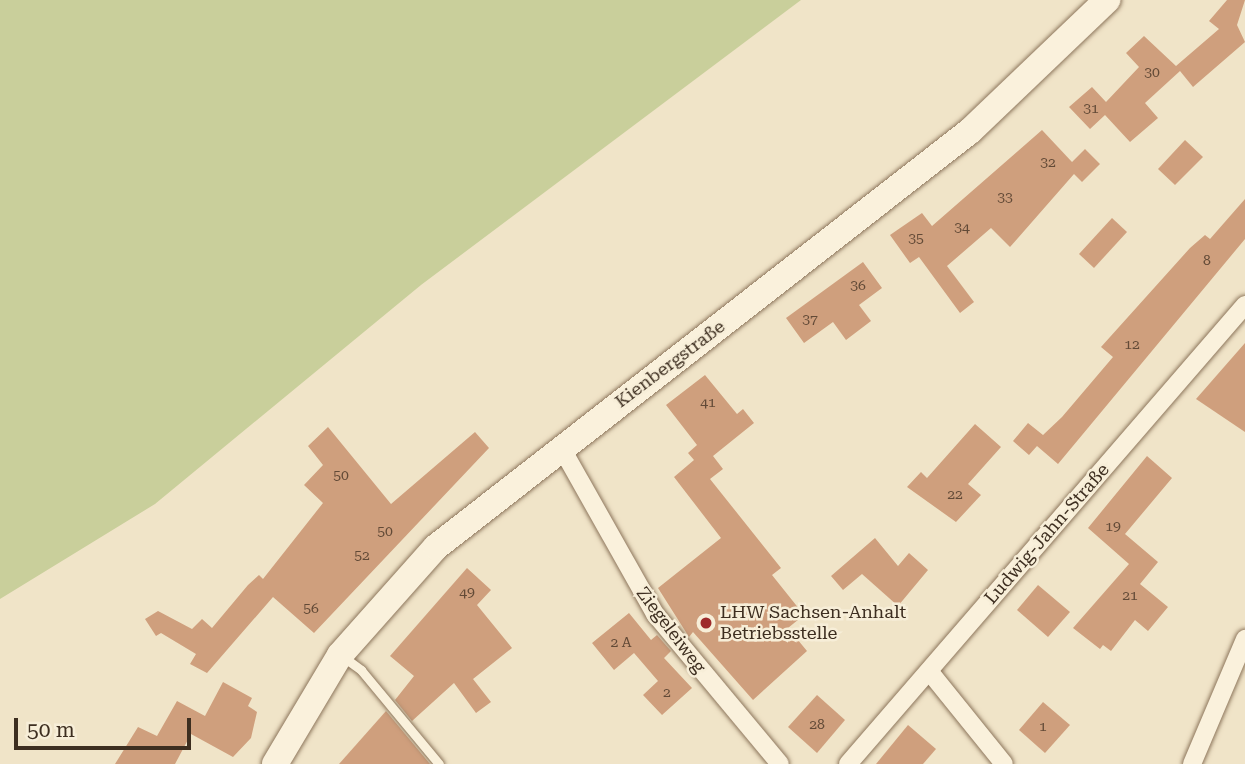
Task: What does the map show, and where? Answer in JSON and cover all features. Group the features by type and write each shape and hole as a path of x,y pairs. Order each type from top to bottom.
{"main road":[{"name":"Kienbergstraße","path":"275,764 340,655 436,547 561,447 971,131 1107,0"}],"street":[{"name":"Ludwig-Jahn-Straße","path":"848,764 1245,305"},
{"name":"Ziegeleiweg","path":"561,447 655,614 780,764"},
{"path":"1192,764 1245,639"},
{"path":"929,671 1004,764"}],"lane":[{"path":"340,655 361,670 439,764"}],"green space":[{"path":"0,0 801,0 421,285 155,504 0,599"}],"building":[{"path":"1227,0 1245,0 1237,25 1245,42 1193,87 1180,71 1145,103 1158,118 1130,142 1105,115 1090,129 1069,107 1092,87 1106,102 1139,67 1126,53 1144,36 1176,66 1219,29 1209,21"},
{"path":"1042,130 1072,162 1085,149 1100,164 1082,182 1074,174 1010,247 991,228 947,266 974,302 960,313 919,257 910,263 890,235 922,213 932,226"},
{"path":"1185,140 1203,157 1175,185 1158,169"},
{"path":"1245,199 1245,239 1058,464 1037,446 1029,455 1013,441 1028,423 1043,435 1062,417 1113,357 1101,347 1190,248 1205,235 1210,239"},
{"path":"1112,218 1127,232 1094,268 1079,254"},
{"path":"863,262 882,288 859,305 871,321 846,340 833,322 804,343 786,318"},
{"path":"1245,343 1245,432 1196,399"},
{"path":"705,375 737,414 743,409 754,423 713,456 723,469 710,479 781,568 772,575 804,615 788,628 807,651 753,700 693,632 689,637 658,588 721,538 674,477 694,460 688,453 697,445 666,405"},
{"path":"975,424 1001,447 968,484 981,495 956,522 907,487 921,472 927,478"},
{"path":"328,427 391,504 475,432 489,448 314,633 273,597 207,673 190,664 196,654 161,633 156,636 145,619 158,611 192,629 202,619 212,628 248,585 259,575 263,579 323,503 304,485 323,465 308,446"},
{"path":"1147,456 1172,478 1125,534 1158,562 1140,584 1168,607 1148,631 1135,620 1111,651 1103,645 1100,649 1073,628 1129,564 1088,528"},
{"path":"875,538 898,566 909,553 928,570 898,606 862,574 843,590 831,576"},
{"path":"467,568 491,590 477,605 512,648 473,679 491,702 476,713 454,683 412,721 395,700 414,676 390,656"},
{"path":"1038,585 1070,612 1048,637 1017,610"},
{"path":"629,613 651,640 657,635 671,651 664,658 692,688 662,715 643,695 658,681 634,653 614,670 592,643"},
{"path":"223,682 252,698 248,706 257,712 251,738 233,757 191,734 175,764 115,764 138,727 157,736 177,701 205,716"},
{"path":"817,695 845,720 817,753 788,727"},
{"path":"1043,702 1070,725 1045,753 1019,730"},
{"path":"386,711 430,764 339,764"},
{"path":"908,725 936,749 923,764 876,764"}],"place":[{"name":"LHW Sachsen-Anhalt Betriebsstelle","path":"706,623"}]}
